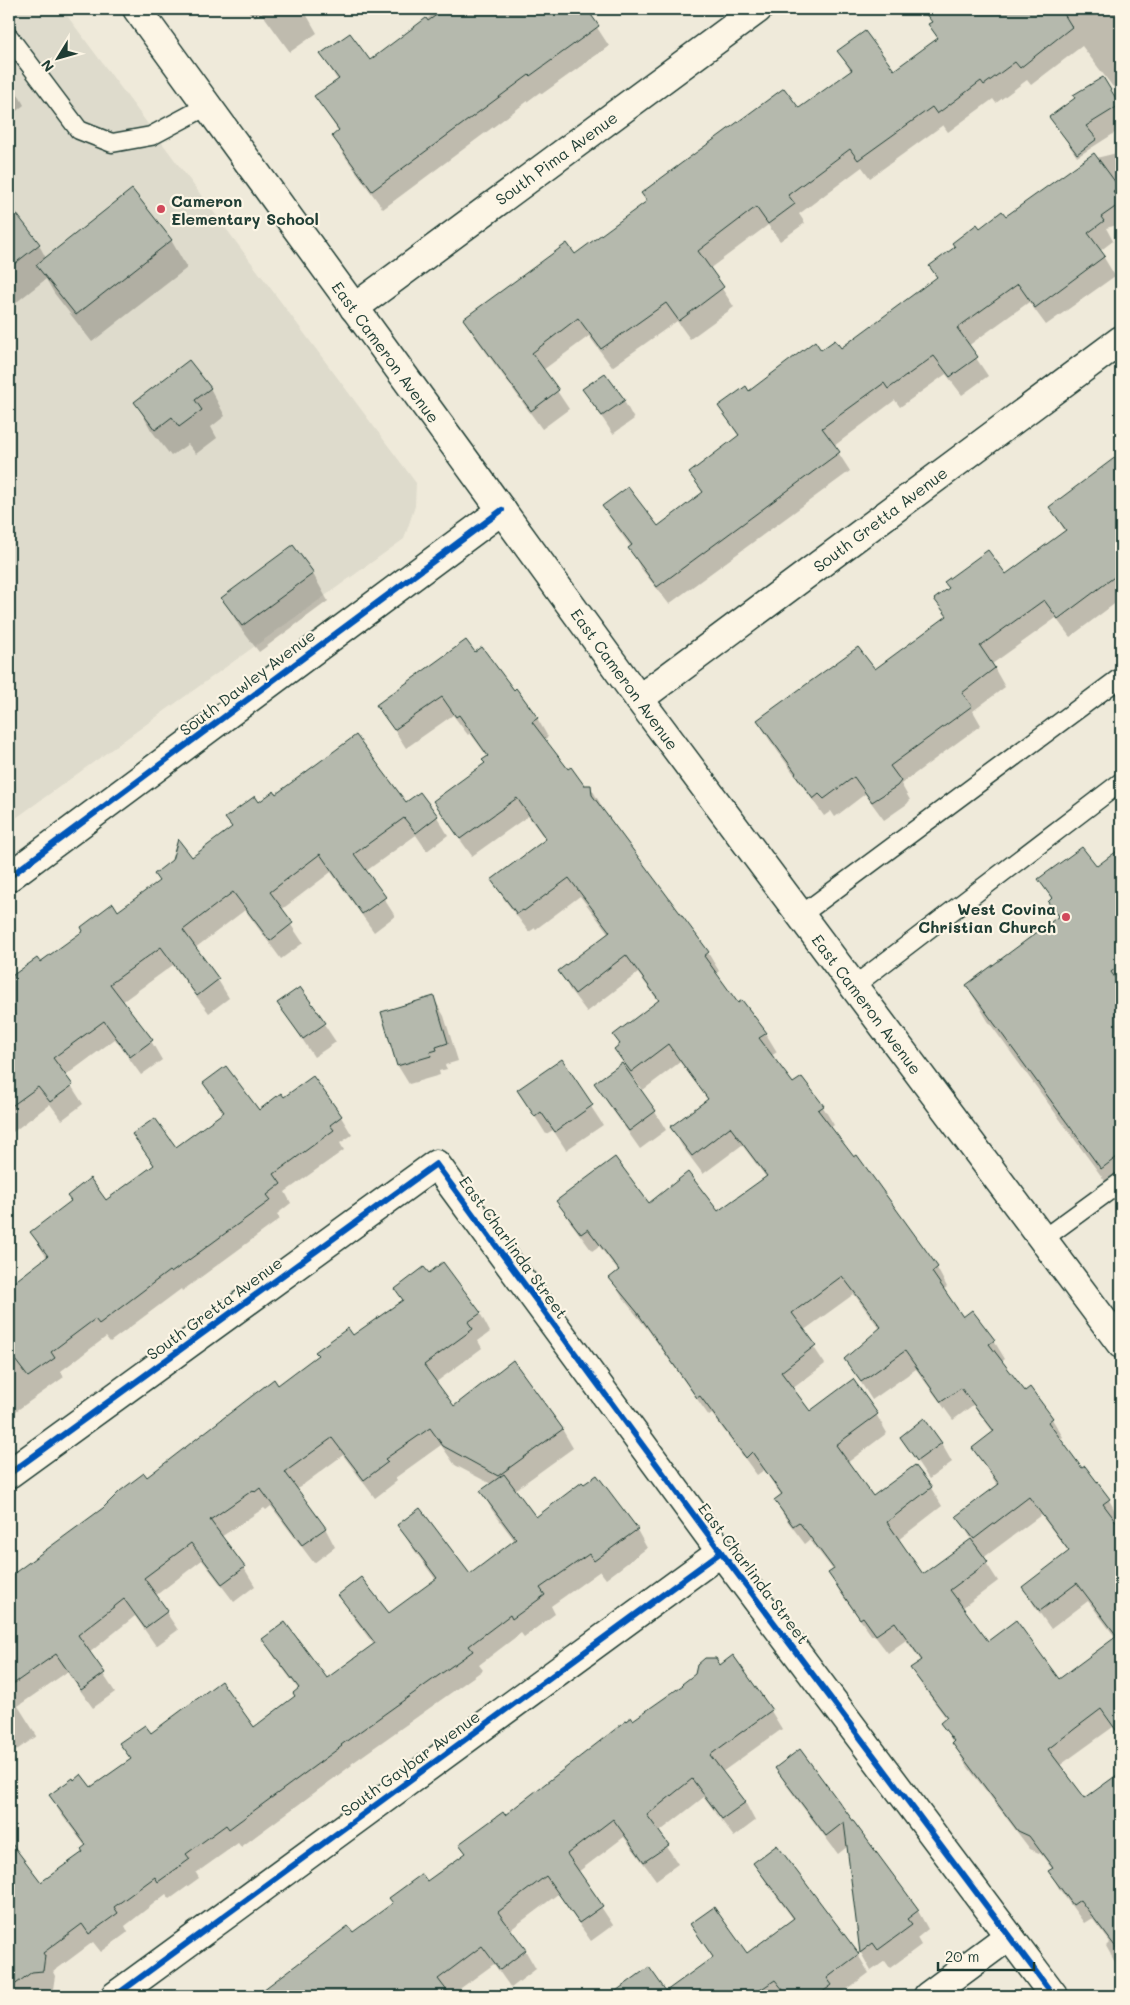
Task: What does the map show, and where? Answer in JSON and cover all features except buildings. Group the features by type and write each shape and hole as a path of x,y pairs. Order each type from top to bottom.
{"street":[{"name":"East Cameron Avenue","path":"137,9 639,699 1121,1344"},
{"name":"South Pima Avenue","path":"354,308 758,9"},
{"name":"South Gretta Avenue","path":"639,699 1121,340"},
{"name":"South Dawley Avenue","path":"9,877 502,510"},
{"name":"South Gretta Avenue","path":"9,1474 436,1164"},
{"name":"East Charlinda Street","path":"436,1164 721,1552 1054,1996"},
{"name":"South Gaybar Avenue","path":"115,1996 721,1552"},
{"path":"928,1996 1009,1936"}],"lane":[{"path":"9,38 79,130 112,143 151,136 207,106"},
{"path":"801,915 1121,677"},
{"path":"854,986 1121,782"},
{"path":"1043,1239 1121,1182"}],"shaded area":[{"path":"9,9 62,9 416,483 415,506 404,539 9,823"}],"cycle path":[{"path":"9,877 502,510"},
{"path":"9,1474 436,1164 721,1552 1054,1996"},
{"path":"115,1996 721,1552"}],"place":[{"name":"Cameron Elementary School","path":"161,209"},
{"name":"West Covina Christian Church","path":"1066,917"}]}
